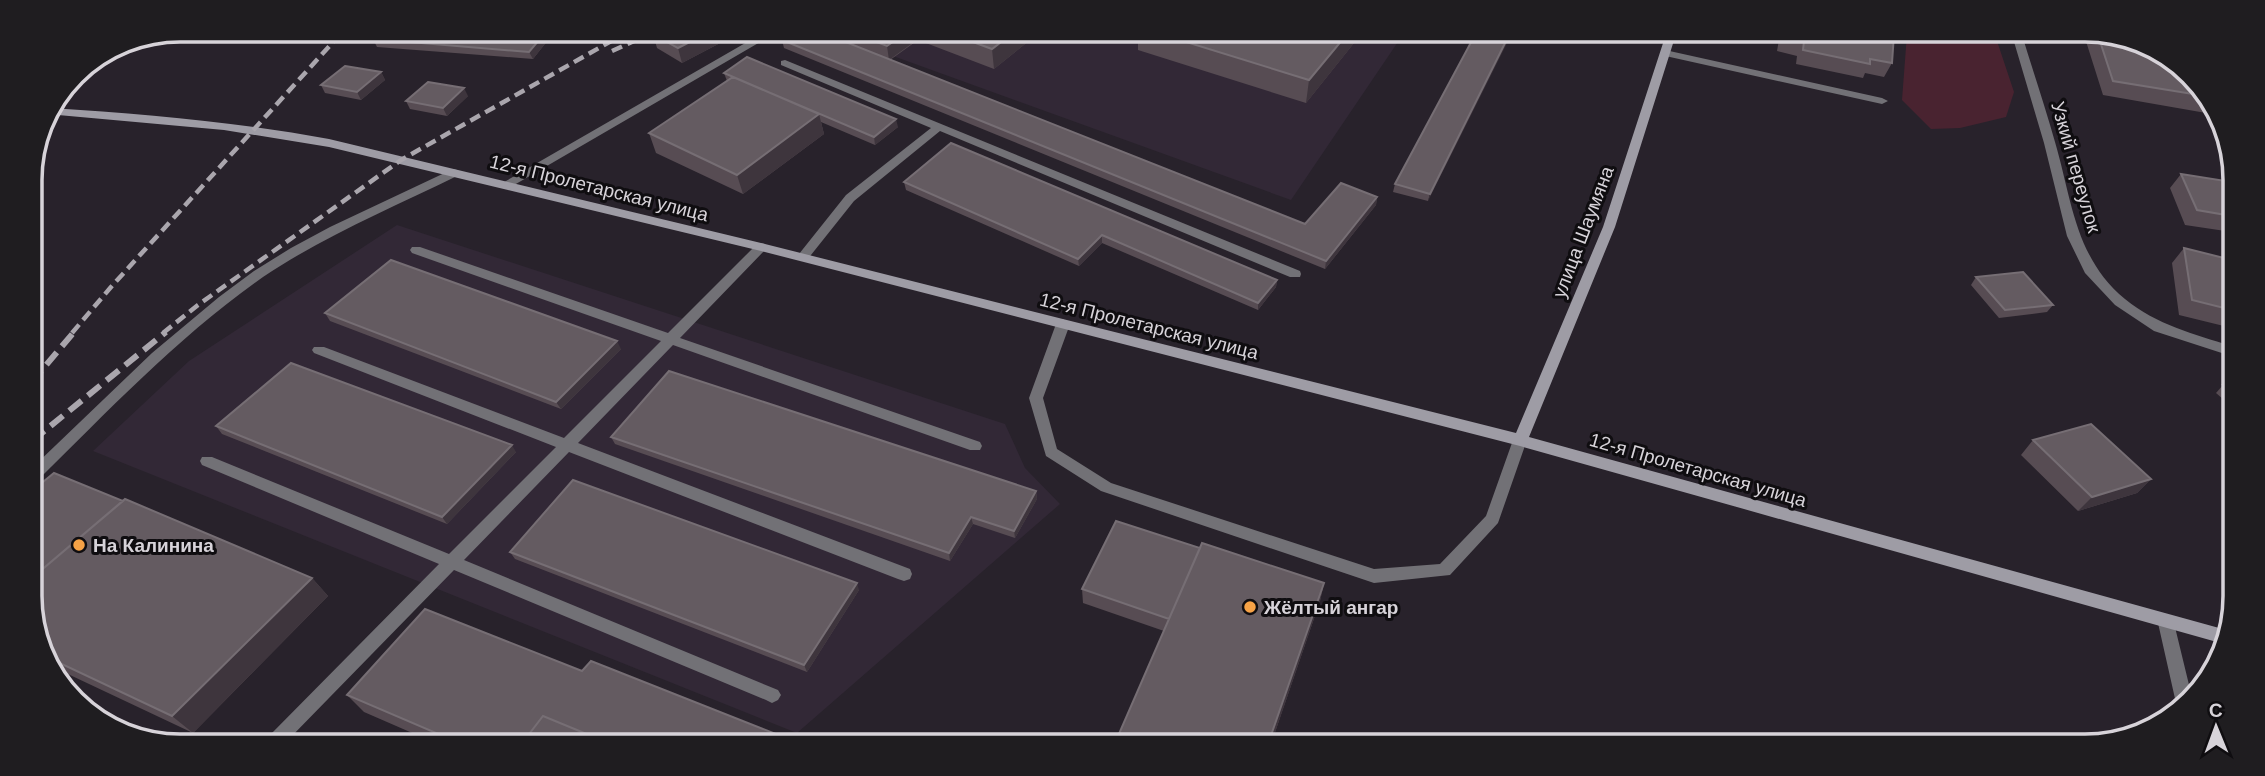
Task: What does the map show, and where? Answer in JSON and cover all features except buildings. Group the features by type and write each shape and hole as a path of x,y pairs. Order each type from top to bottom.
{"main road":[{"name":"улица Шаумяна","path":"1520,440 1609,227 1668,42"},
{"name":"12-я Пролетарская улица","path":"61,112 157,118 257,129 803,257 1520,440 2217,635"}],"street":[{"path":"505,185 755,42"},
{"name":"Узкий переулок","path":"2019,42 2050,143 2073,236 2090,270 2120,302 2159,328 2223,348"},
{"path":"1665,53 1882,101"},
{"path":"785,63 1295,274"},
{"path":"803,257 849,198 939,127"},
{"path":"42,467 162,352 218,306 295,252 453,173"},
{"path":"283,734 761,247"},
{"path":"416,250 975,446"},
{"path":"1063,324 1036,398 1051,453 1107,487 1374,576 1444,570 1493,519 1520,440"},
{"path":"320,351 904,574"},
{"path":"207,461 772,695"},
{"path":"2166,623 2182,692"}],"shaded area":[{"path":"854,42 1398,42 1291,200"},
{"path":"1906,42 1997,42 2014,92 2006,117 1960,128 1931,129 1902,100"},
{"path":"397,225 1005,424 1025,468 1060,504 797,733 93,451 189,361"}],"railway":[{"path":"72,333 333,42"},
{"path":"163,333 401,160 610,42"},
{"path":"612,51 632,42"},
{"path":"42,370 74,332"},
{"path":"42,433 166,332"}],"place":[{"name":"На Калинина","path":"79,545"},
{"name":"Жёлтый ангар","path":"1250,607"}]}
